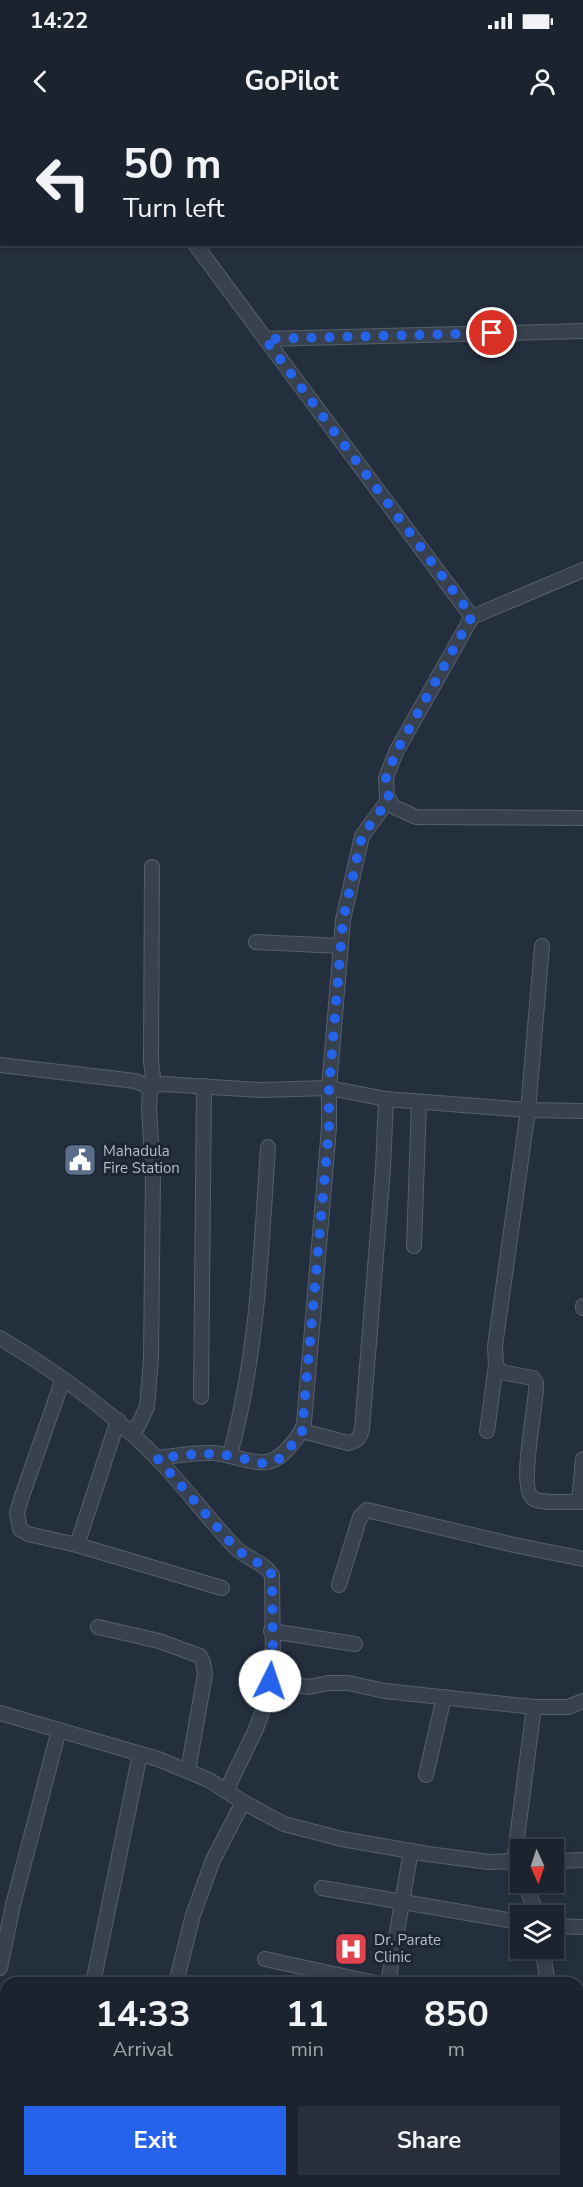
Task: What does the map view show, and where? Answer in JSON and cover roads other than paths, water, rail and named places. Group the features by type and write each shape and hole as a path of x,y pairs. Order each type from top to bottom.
{"street":[{"path":"196,246 472,616"},
{"path":"265,339 583,332"},
{"path":"583,570 472,616 396,752 386,778 389,799 394,807 416,817 583,818"},
{"path":"157,1458 195,1453 230,1455 260,1463 273,1462 283,1455 302,1431 329,1128 329,1088 343,920 362,836 389,799"},
{"path":"128,1431 138,1426 147,1407 152,1359 152,867"},
{"path":"256,942 341,946"},
{"path":"487,1431 496,1365 495,1346 528,1110 542,946"},
{"path":"0,1065 135,1081 152,1089"},
{"path":"152,1089 163,1084 260,1090 329,1088 386,1099 419,1102 528,1110 583,1111"},
{"path":"201,1397 204,1086"},
{"path":"302,1431 348,1443 355,1442 362,1430 383,1169 386,1099"},
{"path":"414,1246 419,1102"},
{"path":"230,1455 244,1399 254,1338 259,1296 268,1146"},
{"path":"0,1338 63,1379 118,1420 157,1458 238,1551 268,1569 272,1575 274,1586 271,1631 273,1663 267,1696 256,1729 226,1791"},
{"path":"496,1365 501,1372 533,1378 536,1383 527,1466 526,1485 529,1494 535,1500 581,1502 583,1459"},
{"path":"63,1379 17,1513 21,1529 28,1534 77,1545 222,1588"},
{"path":"77,1545 118,1420"},
{"path":"339,1585 360,1517 367,1510 583,1559"},
{"path":"98,1627 159,1641 200,1656 205,1674 188,1771"},
{"path":"271,1631 354,1644"},
{"path":"270,1681 309,1687 328,1683 348,1683 385,1691 534,1707 568,1707 583,1701"},
{"path":"426,1775 444,1697"},
{"path":"519,1839 534,1707"},
{"path":"0,1713 140,1754 188,1771 209,1780 284,1824 342,1839 411,1851 489,1862 510,1861"},
{"path":"0,1968 13,1905 59,1730"},
{"path":"94,1977 140,1754"},
{"path":"178,1977 193,1915 213,1860 243,1802"},
{"path":"389,1977 411,1851"},
{"path":"564,1861 583,1860"},
{"path":"321,1888 510,1920"},
{"path":"564,1926 583,1927"},
{"path":"265,1959 348,1977"},
{"path":"544,1959 547,1977"}],"place":[{"name":"Mahadula Fire Station","path":"80,1160"},
{"name":"Dr. Parate Clinic","path":"351,1949"}]}
